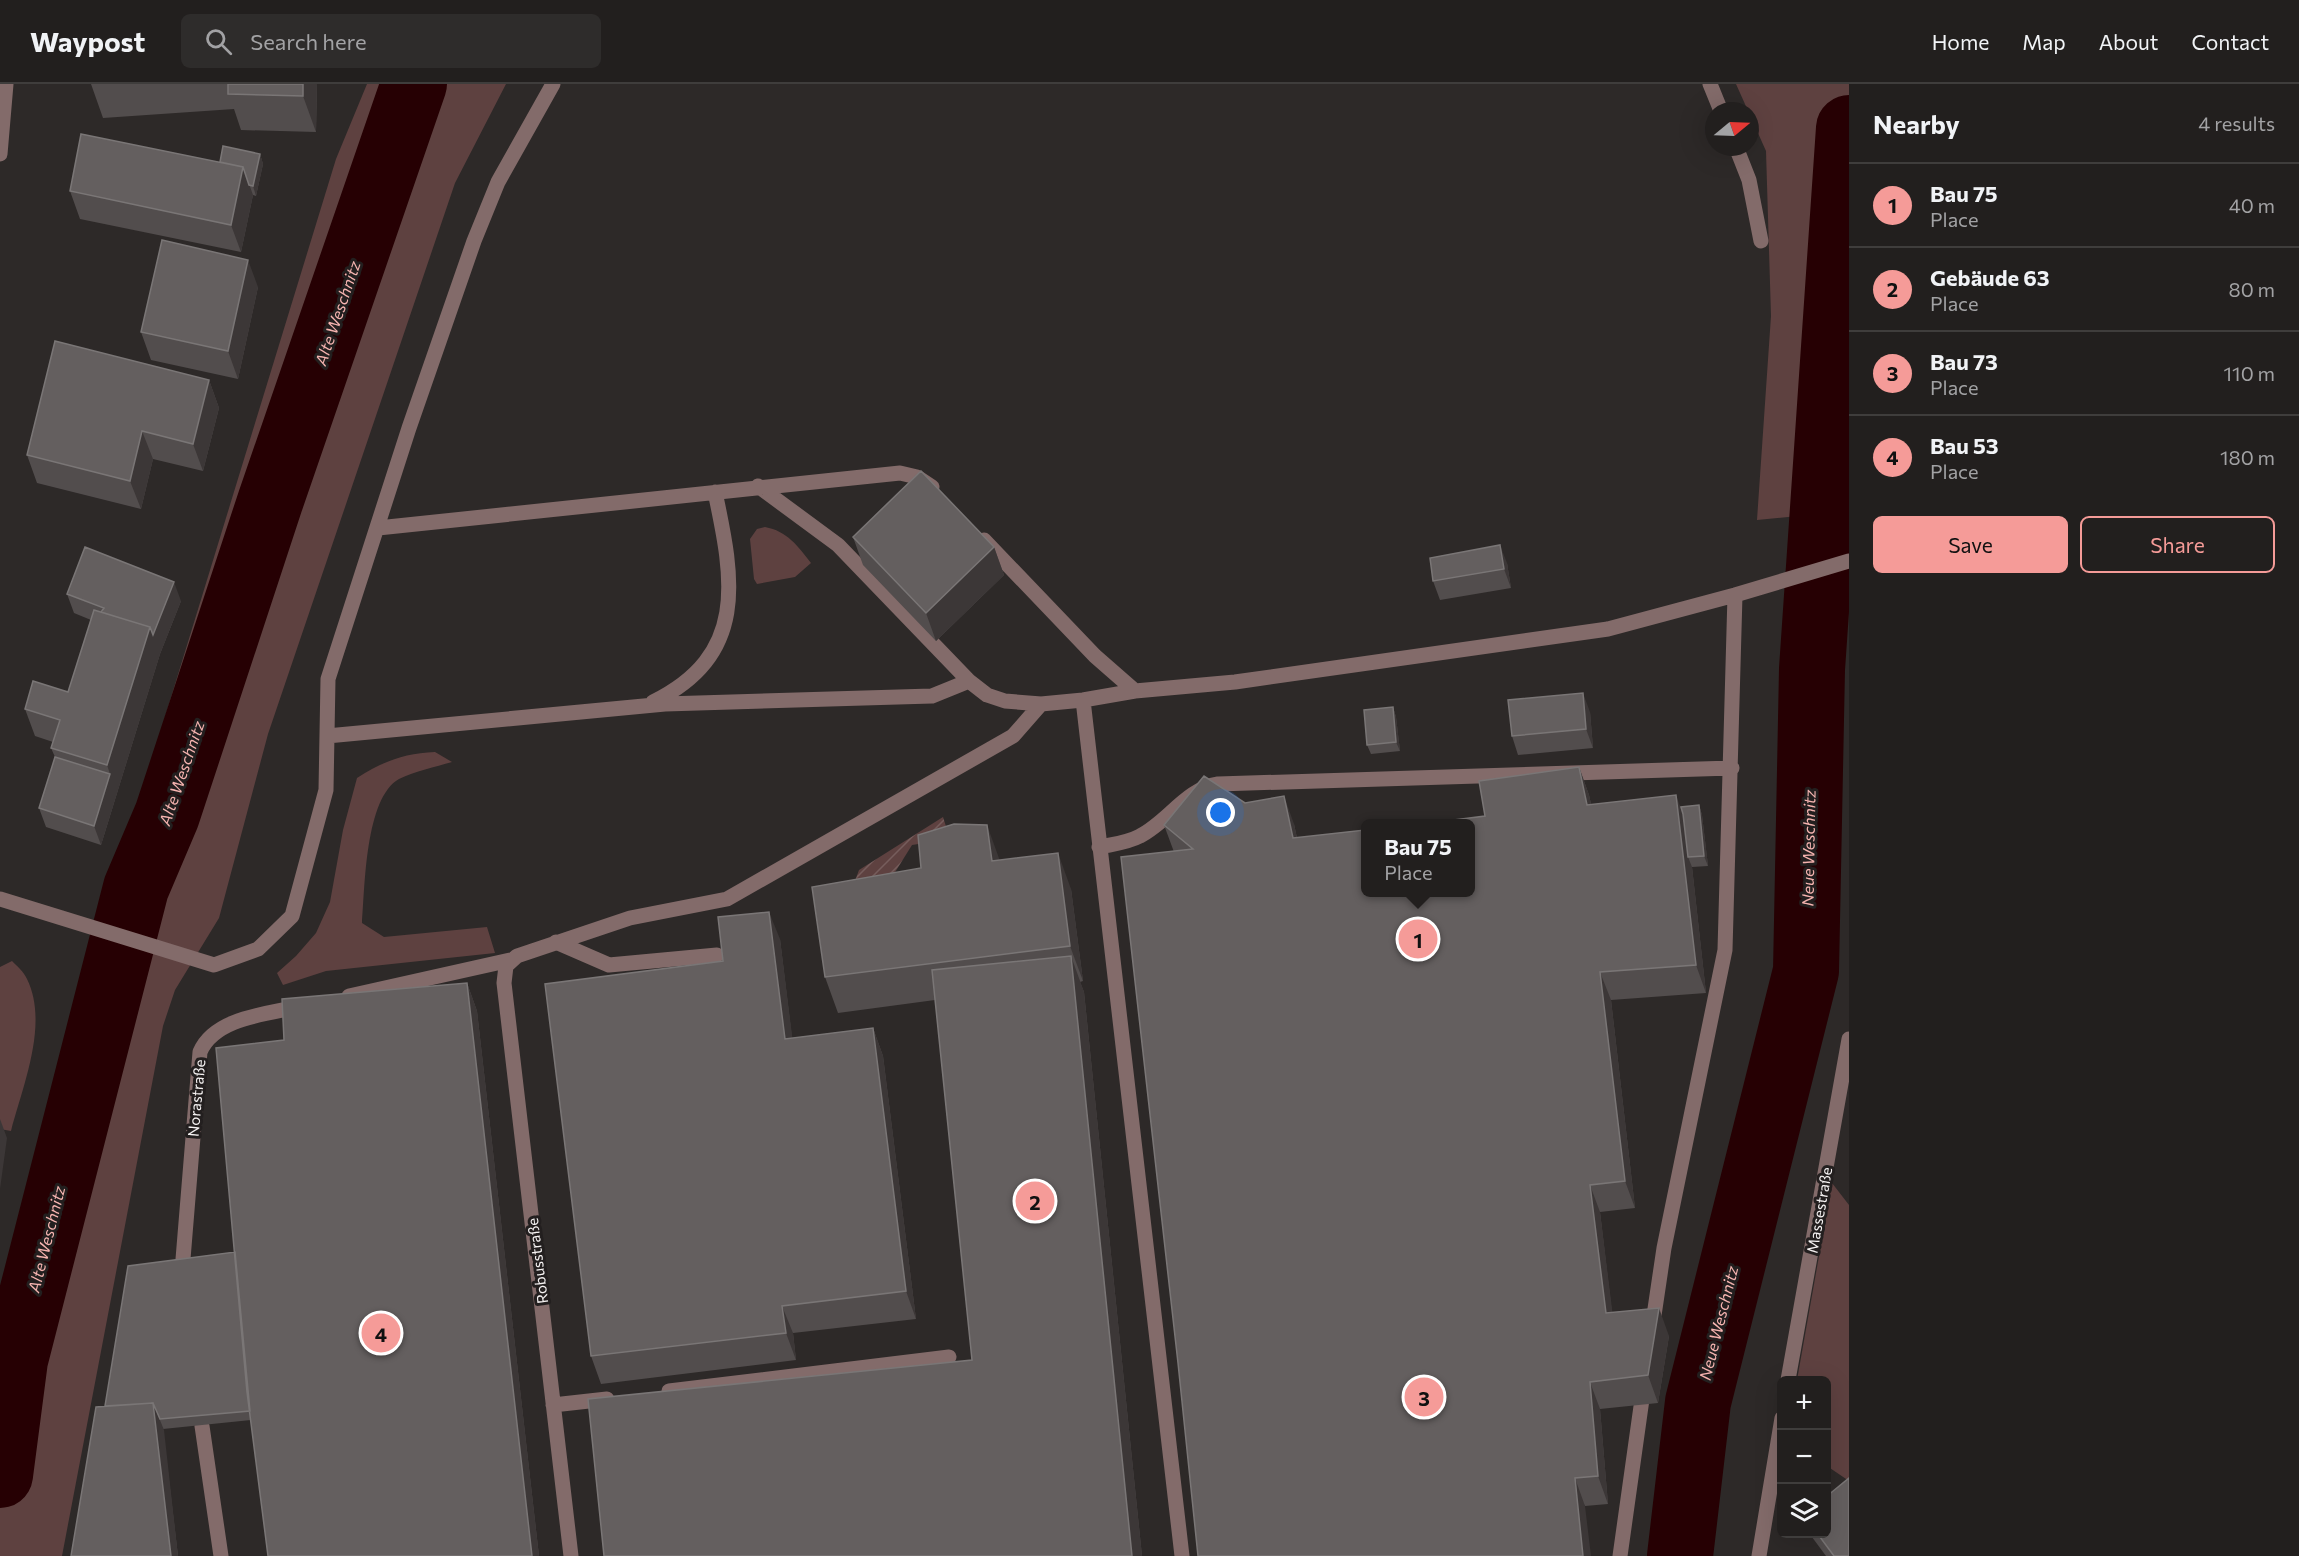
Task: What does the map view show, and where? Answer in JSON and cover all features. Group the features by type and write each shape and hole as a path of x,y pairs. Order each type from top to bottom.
{"street":[{"path":"0,154 6,84"},
{"path":"0,899 214,965 258,949 292,916 326,790 328,679 474,241 498,182 553,84"},
{"path":"1710,84 1717,102"},
{"path":"1740,156 1749,180 1761,241"},
{"path":"378,528 758,486 900,473 916,477 946,500"},
{"path":"758,486 838,546 969,681 987,694 1005,701 1041,704 1135,691 1235,682 1608,629 1849,561"},
{"path":"648,705 680,688 703,668 719,642 728,603 728,577 726,543 715,492"},
{"path":"970,526 1095,656 1135,691"},
{"path":"1650,1343 1664,1248 1725,950 1732,774 1735,595"},
{"path":"327,736 648,705 932,696 969,681"},
{"path":"1083,700 1182,1556"},
{"name":"Norastraße","path":"183,1259 200,1052 203,1044 222,1028 326,1001 508,963 556,942 630,918 727,899 1013,736 1041,704"},
{"path":"1099,847 1139,837 1196,792 1206,786 1218,784 1732,774"},
{"path":"556,942 609,965 717,955"},
{"name":"Robusstraße","path":"508,963 504,983 571,1556"},
{"name":"Massestraße","path":"1789,1376 1849,1039"},
{"path":"1839,1095 1849,1108"},
{"path":"658,1392 949,1357"},
{"path":"1620,1556 1647,1366"},
{"path":"553,1405 623,1397"},
{"path":"201,1426 220,1556"},
{"path":"1759,1556 1780,1430"}],"shaded area":[{"path":"367,84 506,84 455,183 268,734 219,918 175,990 163,1026 62,1556 0,1556 0,1463 67,1052 89,965 336,159"},
{"path":"1736,84 1849,84 1849,511 1757,520 1771,316 1766,151 1759,135 1759,102 1744,102"},
{"path":"765,527 786,536 797,545 811,563 795,577 757,584 754,579 750,539 757,529"},
{"path":"435,752 452,762 418,771 399,779 388,789 379,805 369,845 362,923 384,937 487,927 495,953 326,971 283,985 277,973 316,933 330,902 343,830 357,778 394,759"},
{"path":"943,817 950,839 912,845 882,893 851,892 859,870"},
{"path":"12,961 27,979 33,997 35,1035 27,1075 11,1131 0,1129 0,967"},
{"path":"1832,1183 1849,1205 1849,1481 1831,1469 1831,1376 1798,1376"}],"building":[{"path":"228,84 303,84 303,96 228,94"},
{"path":"81,134 243,167 231,225 70,191"},
{"path":"223,146 260,154 253,186 249,185 243,167 220,162"},
{"path":"162,240 248,260 228,351 141,332"},
{"path":"55,341 209,380 193,444 142,431 130,481 27,455"},
{"path":"921,471 994,547 926,613 853,537"},
{"path":"1500,545 1504,569 1433,581 1430,558"},
{"path":"85,547 174,582 153,635 150,627 101,612 104,608 67,594"},
{"path":"94,610 150,627 107,765 51,748 60,720 25,709 33,681 68,692"},
{"path":"1583,693 1586,729 1512,736 1508,700"},
{"path":"1393,707 1396,742 1367,745 1364,710"},
{"path":"55,757 110,774 94,826 39,808"},
{"path":"1579,767 1587,805 1676,795 1696,965 1600,972 1625,1181 1590,1185 1606,1313 1659,1308 1648,1375 1590,1382 1598,1476 1575,1478 1583,1556 1198,1556 1121,857 1193,849 1164,825 1204,776 1245,803 1284,796 1293,838 1361,830 1361,897 1475,897 1475,819 1461,819 1485,816 1479,781"},
{"path":"1699,805 1704,856 1688,857 1681,807"},
{"path":"954,824 987,825 992,861 1058,853 1070,946 825,977 812,887 921,868 918,835"},
{"path":"769,912 785,1039 873,1028 906,1291 782,1306 786,1333 591,1356 545,984 723,961 718,917"},
{"path":"1071,956 1132,1556 604,1556 588,1399 972,1360 932,970"},
{"path":"467,983 532,1556 268,1556 247,1392 216,1048 284,1040 282,999"},
{"path":"235,1252 250,1411 160,1419 153,1403 105,1406 128,1266"},
{"path":"153,1403 171,1556 71,1556 96,1407"},
{"path":"1849,1478 1849,1556 1834,1556 1821,1538 1831,1538 1831,1493"}],"waterway":[{"name":"Alte Weschnitz","path":"0,1475 15,1360 136,888 167,815 270,502 414,84"},
{"name":"Neue Weschnitz","path":"1680,1556 1698,1402 1806,971 1812,669 1849,128"}],"place":[{"name":"Bau 75","path":"1418,939"},
{"name":"Gebäude 63","path":"1035,1201"},
{"name":"Bau 53","path":"381,1333"},
{"name":"Bau 73","path":"1424,1397"}]}
